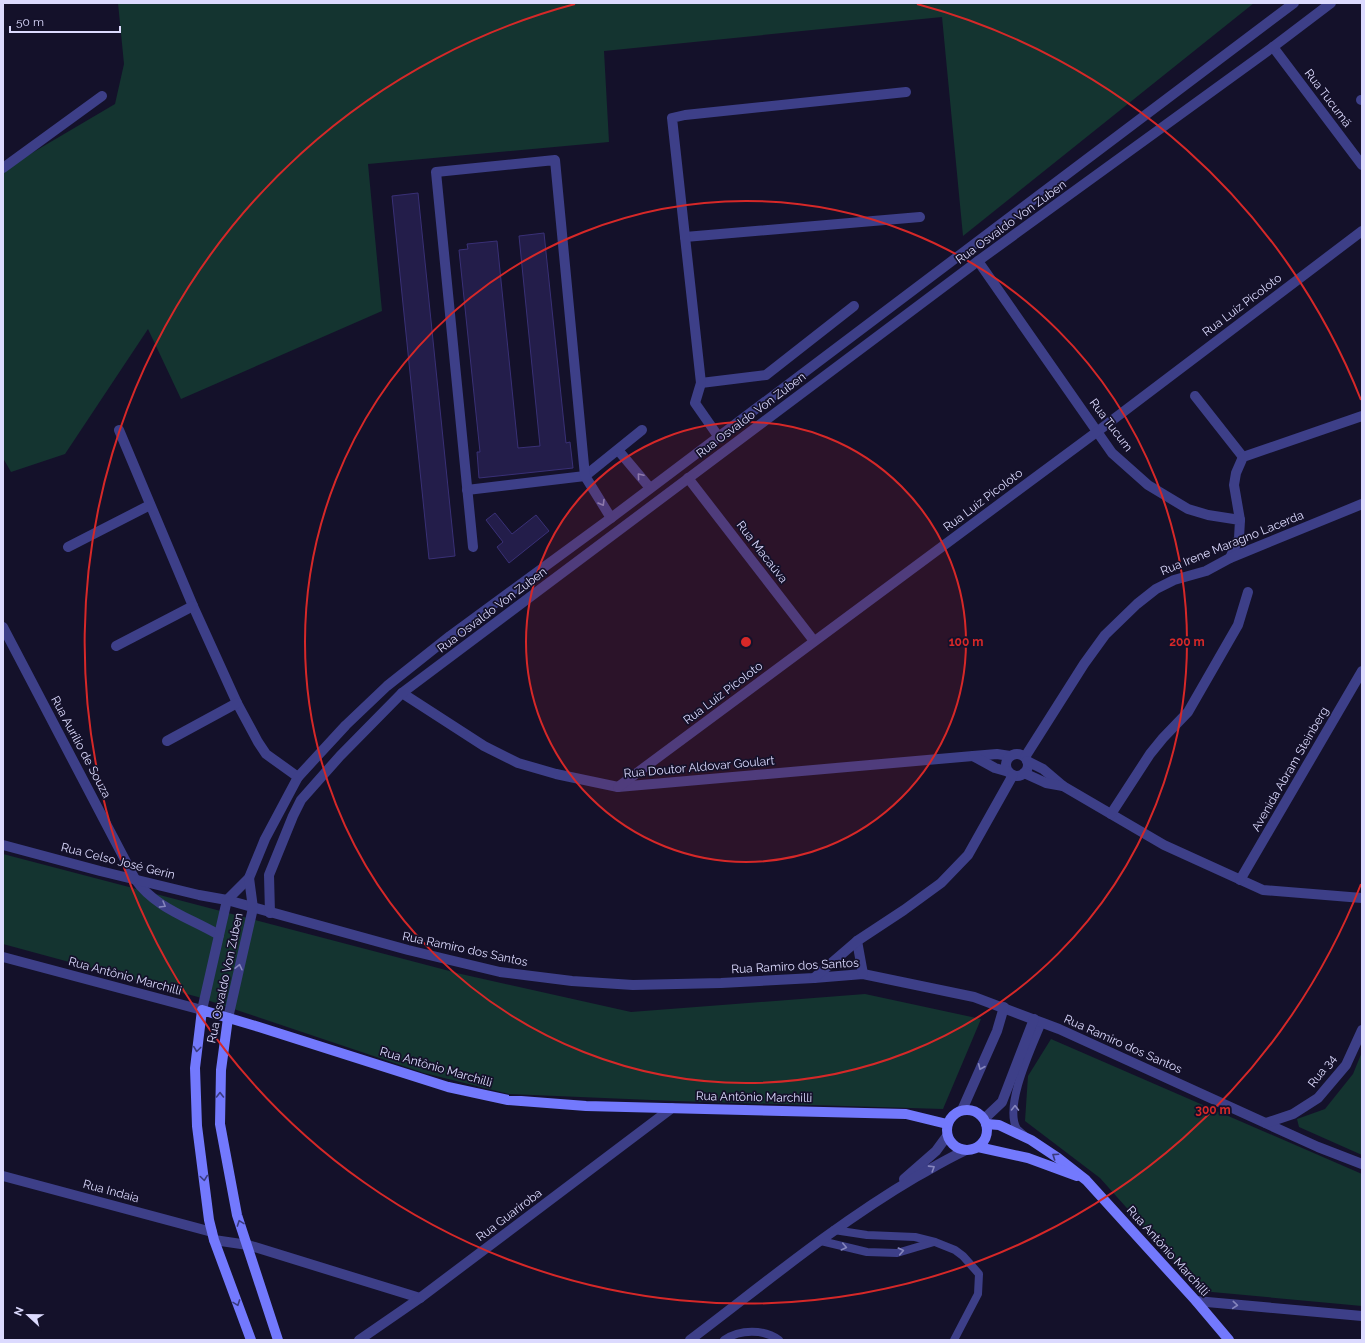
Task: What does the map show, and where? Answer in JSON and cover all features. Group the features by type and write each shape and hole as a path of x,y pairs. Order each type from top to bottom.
{"street":[{"name":"Rua Osvaldo Von Zuben","path":"251,1340 213,1236 197,1126 195,1068 202,1010 228,900 249,878 265,839 298,777 346,725 387,686 450,636 611,518 1294,3"},
{"name":"Rua Osvaldo Von Zuben","path":"270,913 269,875 301,800 340,756 402,693 978,261 1273,47 1331,3"},
{"name":"Rua Tucumã","path":"1273,47 1362,165"},
{"path":"718,436 695,403 701,382 672,118 685,115 906,92"},
{"path":"3,168 102,96"},
{"path":"473,547 436,172 555,160 585,476 611,518"},
{"path":"685,237 920,217"},
{"name":"Rua Luíz Picoloto","path":"618,787 1098,431 1362,230"},
{"name":"Rua Tucum","path":"978,261 1112,452 1148,485 1188,509 1208,515 1240,520"},
{"path":"701,382 766,375 854,306"},
{"path":"1195,396 1243,458"},
{"path":"1230,558 1239,538 1240,520 1234,486 1236,472 1243,458 1362,416"},
{"path":"119,430 193,606 237,703 266,754 298,777"},
{"path":"468,490 585,476 642,430"},
{"path":"618,450 650,488"},
{"name":"Rua Macaúva","path":"688,478 814,641"},
{"path":"68,547 150,504"},
{"name":"Rua Irene Maragno Lacerda","path":"1026,759 1084,664 1105,634 1137,604 1156,589 1174,580 1206,571 1230,558 1362,504"},
{"path":"1110,814 1150,754 1188,712 1238,625 1248,592"},
{"path":"116,646 193,606"},
{"name":"Rua Aurílio de Souza","path":"3,627 135,879 140,886 160,904 219,935"},
{"name":"Avenida Abram Steinberg","path":"1240,880 1362,671"},
{"name":"Rua Doutor Aldovar Goulart","path":"402,693 484,746 518,763 556,774 618,787 996,754 1010,756"},
{"path":"167,741 237,703"},
{"path":"1011,774 1006,767 1007,761 1010,756 1020,754 1043,769 1063,786 1164,845 1263,890 1362,898"},
{"path":"973,756 995,768 1011,774 1019,775 1024,773 1046,783 1063,786"},
{"path":"1024,773 1028,765 1026,759"},
{"path":"814,978 857,941 941,883 968,855 1011,774"},
{"name":"Rua Celso José Gerin","path":"3,845 100,871 199,895 228,900"},
{"name":"Rua Osvaldo Von Zuben","path":"249,878 253,908 228,1018 221,1070 220,1124 237,1215 278,1340"},
{"name":"Rua Ramiro dos Santos","path":"228,900 270,913 408,950 500,972 572,981 633,985 721,983 863,974 974,997 1035,1019 1318,1147 1362,1164"},
{"path":"857,941 863,974"},
{"name":"Rua Antônio Marchilli","path":"3,957 202,1010 448,1087 508,1100 586,1106 906,1114 947,1124"},
{"path":"962,1110 997,1031 1004,1007"},
{"path":"983,1119 1002,1102 1035,1019"},
{"name":"Rua 34","path":"1266,1123 1293,1114 1318,1098 1346,1065 1362,1030"},
{"name":"Rua Guariroba","path":"359,1340 420,1298 672,1108"},
{"path":"690,1340 834,1230 886,1195 946,1159 978,1147 984,1141 987,1132 983,1119 972,1110 962,1110 956,1113 950,1118 947,1124 947,1136 953,1146 964,1151"},
{"name":"Rua Antônio Marchilli","path":"983,1119 1031,1140 1058,1158 1086,1180 1230,1340"},
{"path":"886,1195 936,1151 947,1136"},
{"name":"Rua Antônio Marchilli","path":"978,1147 1028,1158 1086,1180"},
{"name":"Rua Indaia","path":"3,1176 248,1245 420,1298"},
{"path":"1196,1301 1362,1316"}],"lane":[{"path":"1031,1140 1017,1129 1014,1118 1015,1099 1025,1064 1035,1019"},
{"path":"834,1230 867,1235 915,1237 944,1244 959,1253 979,1274 978,1294 954,1340"},
{"path":"821,1241 867,1252 897,1253 935,1242"},
{"path":"724,1340 744,1332 759,1332 779,1340"}],"green space":[{"path":"118,3 1254,3 963,236 942,17 604,51 609,142 368,164 382,311 181,399 148,329 65,454 11,472 3,458 3,170 115,104 124,64"},
{"path":"3,854 461,974 631,1012 865,994 981,1019 943,1109 675,1101 509,1094 424,1073 198,997 3,944"},
{"path":"1051,1039 1362,1174 1362,1306 1201,1291 1100,1178 1025,1121 1028,1076"},
{"path":"1362,1052 1362,1155 1299,1127 1297,1119 1325,1109 1353,1074"}],"building":[{"path":"418,193 455,556 429,559 392,196"},
{"path":"544,233 566,443 570,442 573,468 479,478 477,452 480,452 459,250 468,249 467,244 497,241 518,448 540,446 519,236"},
{"path":"495,513 512,534 536,515 549,531 509,563 497,547 503,542 486,520"}]}
